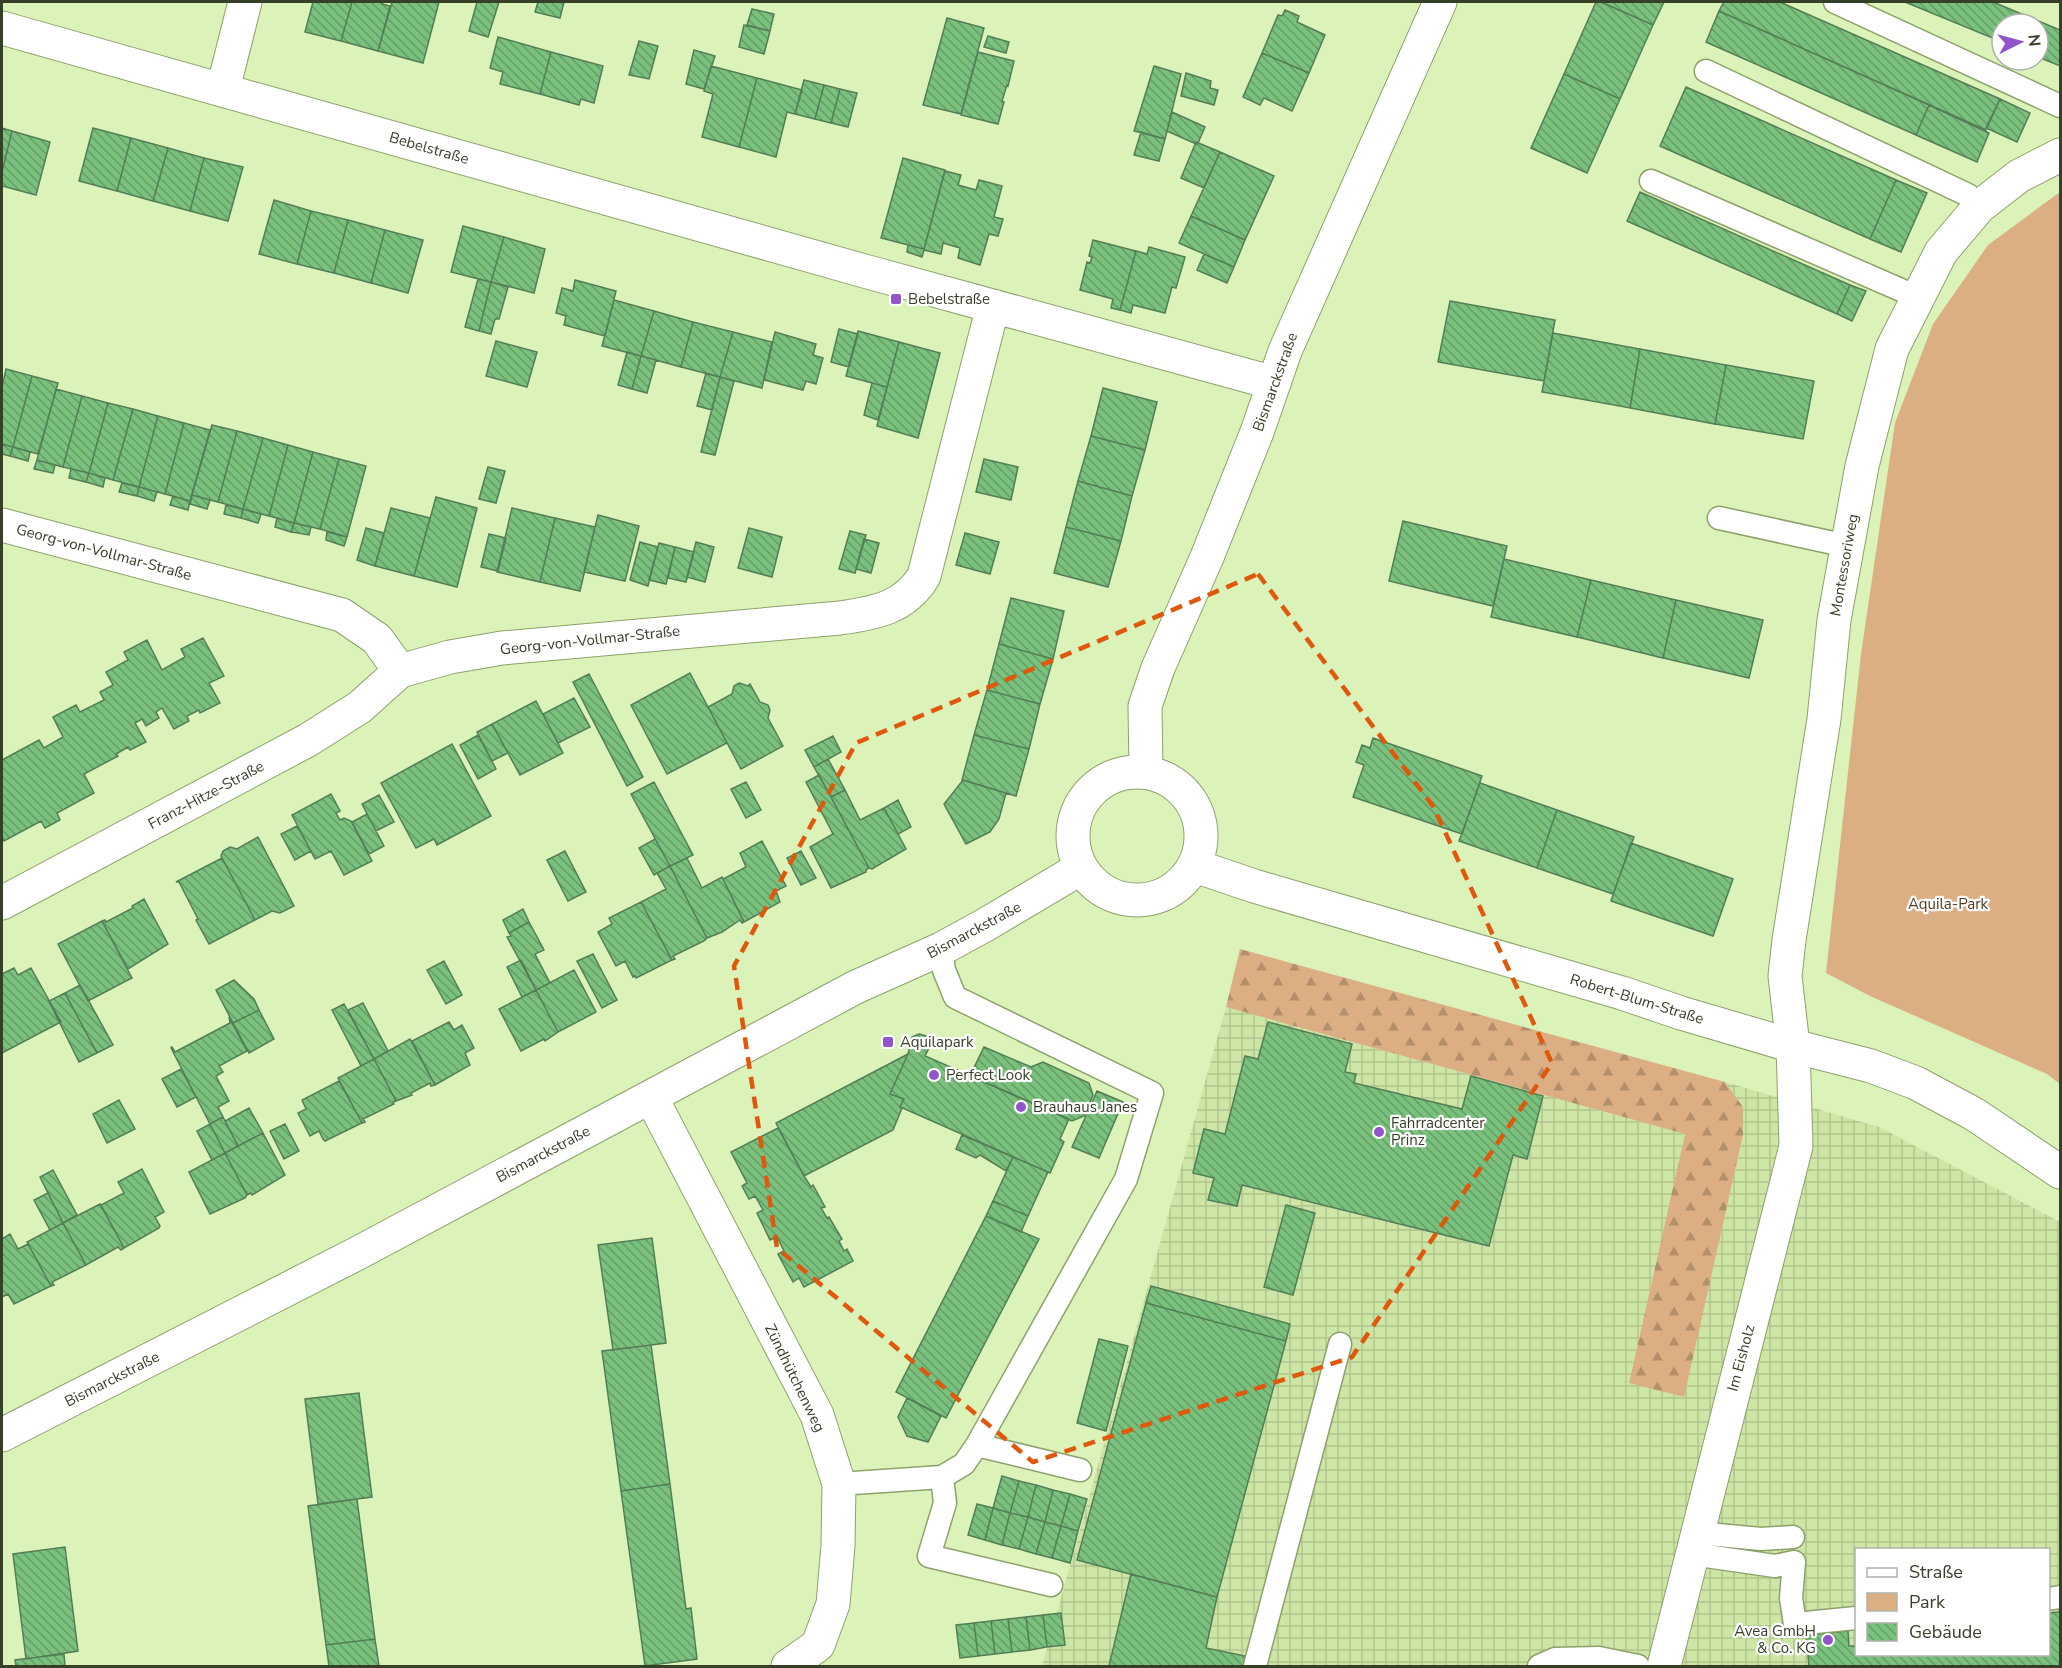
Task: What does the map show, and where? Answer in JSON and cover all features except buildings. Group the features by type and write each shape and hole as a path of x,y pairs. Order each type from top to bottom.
{"street":[{"path":"223,89 244,2"},
{"name":"Bismarckstraße","path":"1146,772 1145,706 1158,668 1207,557 1257,432 1285,351 1440,2"},
{"name":"Bebelstraße","path":"2,28 868,272 1274,383"},
{"name":"Montessoriweg","path":"1793,1046 1785,976 1824,719 1834,620 1862,466 1892,349 1941,252 1979,207 2019,176 2061,155"},
{"name":"Georg-von-Vollmar-Straße","path":"2,525 342,615 377,639 400,671 450,657 502,648 875,613 900,602 916,590 924,576 993,306"},
{"name":"Franz-Hitze-Straße","path":"2,903 308,740 360,706 400,671"},
{"path":"1146,772 1175,783 1195,807 1202,836 1195,866 1176,888 1149,900 1122,900 1098,888 1081,868 1073,840 1077,812 1093,789 1118,774 1146,772"},
{"name":"Robert-Blum-Straße","path":"1195,866 1275,893 1622,993 1793,1046 1871,1066 1916,1083 1974,1114 2061,1172"},
{"name":"Bismarckstraße","path":"2,1435 358,1253 856,987 985,926 1081,868"},
{"name":"Im Eisholz","path":"1664,1666 1796,1146 1793,1046"},
{"name":"Zündhütchenweg","path":"651,1097 817,1415 839,1484 838,1546 833,1604 818,1645 788,1666"}],"lane":[{"path":"1835,2 2061,106"},
{"path":"1706,71 1968,195 1979,207"},
{"path":"1651,181 1917,297"},
{"path":"1719,518 1847,546"},
{"path":"839,1484 942,1477 964,1464 977,1445 1126,1179 1152,1093 955,997 944,970 940,949"},
{"path":"1255,1666 1340,1344"},
{"path":"977,1445 1080,1470"},
{"path":"942,1477 945,1503 928,1556 1051,1585"},
{"path":"1694,1543 1793,1537"},
{"path":"1694,1543 1775,1566 1794,1562 1791,1598 1795,1624 1855,1618"},
{"path":"1539,1666 1555,1659 1599,1658 1638,1666"}],"highlighted area":[{"path":"1258,574 1433,806 1552,1063 1352,1357 1033,1462 777,1248 734,966 856,743"}],"shaded area":[{"path":"1226,1007 1685,1134 1629,1382 1683,1397 1743,1135 1743,1107 1725,1082 1879,1127 2060,1222 2060,1666 1042,1666"}],"green space":[{"name":"Aquila-Park","path":"2060,192 2060,1084 2047,1074 1870,996 1826,973 1861,654 1895,423 1933,324 1988,245"},
{"path":"1240,949 1725,1082 1743,1107 1743,1135 1684,1397 1629,1383 1685,1134 1226,1007"}],"place":[{"name":"Bebelstraße","path":"896,299"},
{"name":"Aquilapark","path":"888,1042"},
{"name":"Perfect Look","path":"934,1075"},
{"name":"Brauhaus Janes","path":"1021,1107"},
{"name":"Fahrradcenter Prinz","path":"1379,1132"},
{"name":"Avea GmbH & Co. KG","path":"1828,1640"}]}
